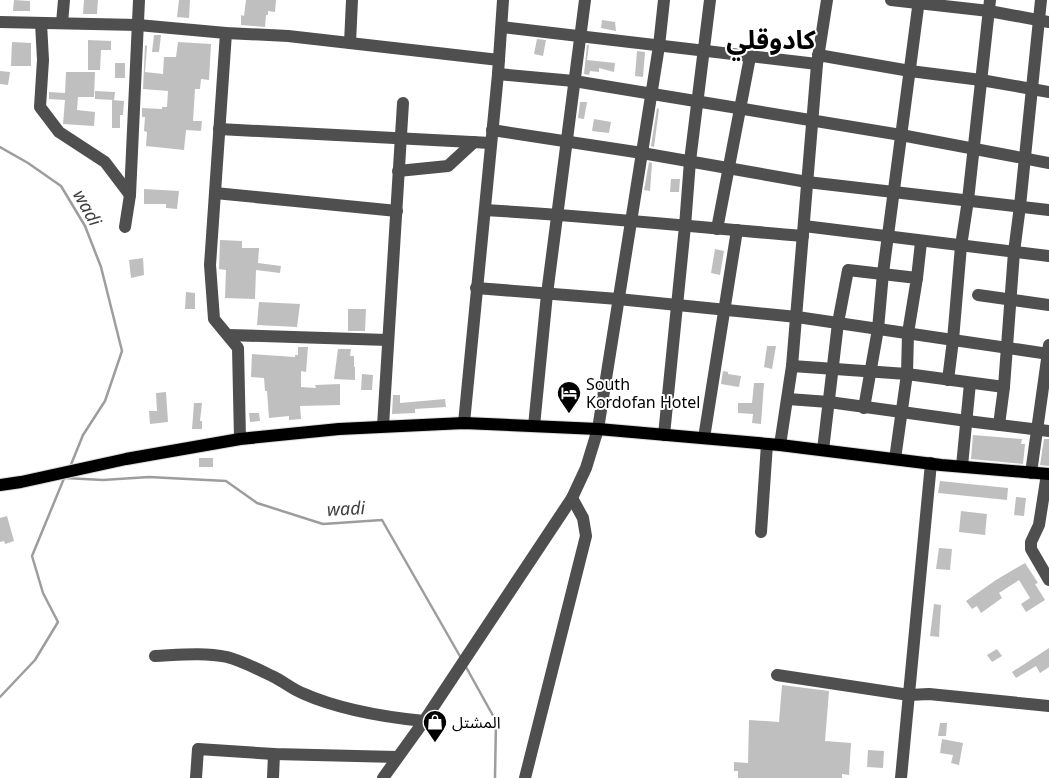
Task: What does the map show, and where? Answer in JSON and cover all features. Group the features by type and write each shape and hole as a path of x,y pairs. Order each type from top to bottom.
{"main road":[{"path":"0,485 126,459 240,439 339,429 464,423 598,429 774,444 930,463 1048,474"}],"street":[{"path":"62,23 64,0"},
{"path":"125,227 130,195 140,0"},
{"path":"350,43 352,0"},
{"path":"464,423 498,74 503,0"},
{"path":"534,426 547,294 585,0"},
{"path":"383,778 424,721 572,498 586,468 598,429 659,46 664,0"},
{"path":"664,435 690,161 710,0"},
{"path":"761,532 774,444 788,399 804,231 817,60 828,0"},
{"path":"891,0 989,5 1044,21"},
{"path":"999,425 1008,348 1014,252 1032,89 1044,21 1041,0"},
{"path":"864,408 878,329 883,273 918,2"},
{"path":"948,380 961,246 968,200 989,5"},
{"path":"0,22 138,24 226,33 288,36 499,60"},
{"path":"41,23 43,60 40,107 59,132 105,162 130,195"},
{"path":"502,27 750,56 817,60 910,71 981,80 1049,92"},
{"path":"226,33 210,265 214,319 238,348 240,439"},
{"path":"717,229 750,56"},
{"path":"498,74 574,81 901,135 1049,163"},
{"path":"383,426 403,103"},
{"path":"219,129 491,143"},
{"path":"492,130 642,153 807,182 1049,210"},
{"path":"398,171 448,166 474,142"},
{"path":"215,193 396,212"},
{"path":"485,210 557,214 717,229 804,231 889,237 1049,256"},
{"path":"704,438 737,230"},
{"path":"895,459 907,374 908,333 917,278 920,242"},
{"path":"823,450 838,323 848,270 917,278"},
{"path":"476,288 796,316 1008,348 1048,350 1043,430 1031,473"},
{"path":"978,295 1049,305"},
{"path":"228,335 388,340"},
{"path":"792,366 907,374 1004,387"},
{"path":"962,466 970,382"},
{"path":"788,399 829,402 967,422 1043,430"},
{"path":"901,778 930,463"},
{"path":"1048,474 1039,525 1030,548 1049,580"},
{"path":"525,778 586,536 583,518 572,498"},
{"path":"155,656 196,654 226,657 267,673 302,693 344,707 387,717 424,721"},
{"path":"777,675 909,695 929,694 1049,706"},
{"path":"196,778 198,749 274,754 397,757"},
{"path":"273,778 274,754"}],"building":[{"path":"14,0 30,1 30,11 13,11"},
{"path":"84,0 98,0 97,14 83,14"},
{"path":"179,0 190,0 189,18 177,17"},
{"path":"246,0 276,0 275,12 268,11 268,15 266,15 265,27 241,25 241,15 244,16"},
{"path":"602,20 615,22 616,31 601,28"},
{"path":"154,35 161,35 159,52 152,52"},
{"path":"537,39 546,40 543,56 534,54"},
{"path":"88,40 111,41 111,50 101,50 100,70 88,70"},
{"path":"12,42 31,43 31,66 11,66"},
{"path":"178,42 211,44 209,80 201,79 200,89 195,89 193,121 202,121 201,131 186,130 184,150 146,146 147,132 144,131 145,117 142,117 142,108 162,109 162,107 167,107 168,91 143,89 145,45 147,46 145,72 163,74 164,57 176,57"},
{"path":"587,45 589,45 587,60 615,63 614,72 599,68 599,72 590,71 589,75 584,74"},
{"path":"637,51 645,52 643,77 635,76"},
{"path":"115,63 125,63 125,78 115,78"},
{"path":"0,71 10,72 8,85 0,84"},
{"path":"66,72 95,72 94,97 78,97 77,110 95,112 94,126 63,124 65,100 49,99 49,92 65,93"},
{"path":"95,91 115,92 114,100 95,99"},
{"path":"112,100 124,101 123,115 120,115 120,128 112,128"},
{"path":"580,102 587,102 584,119 578,118"},
{"path":"657,108 659,109 654,147 651,146"},
{"path":"594,119 611,122 609,133 592,131"},
{"path":"649,162 652,163 650,191 644,190"},
{"path":"671,179 680,179 679,192 670,192"},
{"path":"144,189 179,191 177,209 166,208 166,204 144,204"},
{"path":"220,240 242,241 242,248 259,248 258,263 281,266 280,273 256,270 255,299 225,298 226,270 219,269"},
{"path":"715,249 724,251 720,275 711,273"},
{"path":"143,258 144,275 131,278 129,260"},
{"path":"186,292 195,293 195,309 185,309"},
{"path":"259,302 300,304 297,327 257,325"},
{"path":"348,309 366,309 365,331 348,331"},
{"path":"767,346 776,346 772,369 764,367"},
{"path":"298,347 308,347 306,372 301,371 301,387 316,388 315,385 340,384 340,405 300,406 301,419 289,420 289,416 269,418 264,378 251,377 252,354 295,357 295,355 298,355"},
{"path":"338,349 351,349 350,356 354,356 355,380 334,379"},
{"path":"723,371 728,372 728,374 741,376 739,387 721,384"},
{"path":"362,374 373,375 372,390 361,390"},
{"path":"754,383 764,383 761,424 752,423 753,414 738,413 738,403 752,403"},
{"path":"166,392 168,422 150,424 149,411 157,411 156,393"},
{"path":"393,395 400,395 400,403 445,399 446,407 415,409 415,413 392,414"},
{"path":"194,403 202,403 200,421 202,421 202,429 192,429"},
{"path":"249,413 259,413 260,421 250,422"},
{"path":"973,435 1022,439 1021,444 1025,444 1023,464 971,459"},
{"path":"1044,439 1049,439 1049,466 1040,465"},
{"path":"199,458 213,458 213,467 199,467"},
{"path":"940,481 1008,488 1007,500 938,493"},
{"path":"1016,497 1026,498 1024,516 1014,515"},
{"path":"961,511 987,514 985,535 959,532"},
{"path":"7,516 14,541 5,544 4,541 0,542 0,518"},
{"path":"939,548 952,549 950,570 936,569"},
{"path":"1025,563 1038,583 1035,584 1045,600 1026,612 1021,604 1030,598 1019,580 999,593 1002,598 981,613 977,606 972,609 966,601 996,580"},
{"path":"934,604 941,605 939,637 930,636"},
{"path":"1049,648 1049,667 1040,673 1036,666 1016,678 1012,672"},
{"path":"997,649 1002,656 992,662 987,655"},
{"path":"782,685 829,691 825,741 851,743 849,775 842,774 842,778 738,778 738,771 734,771 734,762 748,763 749,720 779,722"},
{"path":"940,723 947,723 946,736 938,736"},
{"path":"942,739 963,743 959,765 951,763 953,755 940,753"},
{"path":"868,750 884,751 883,768 867,767"}],"waterway":[{"name":"wadi","path":"0,147 28,163 61,186 85,226 101,267 122,351 105,401 83,435 70,467"},
{"name":"wadi","path":"0,697 35,660 58,622 43,593 32,556 65,476"},
{"name":"wadi","path":"65,478 103,480 149,477 226,481 257,503 323,524 382,520 461,658"},
{"name":"wadi","path":"466,667 496,721 495,778"}],"place":[{"name":"South Kordofan Hotel","path":"569,414"},
{"name":"المشتل","path":"435,743"}],"district":[{"name":"كادوقلي","path":"771,40"}]}
